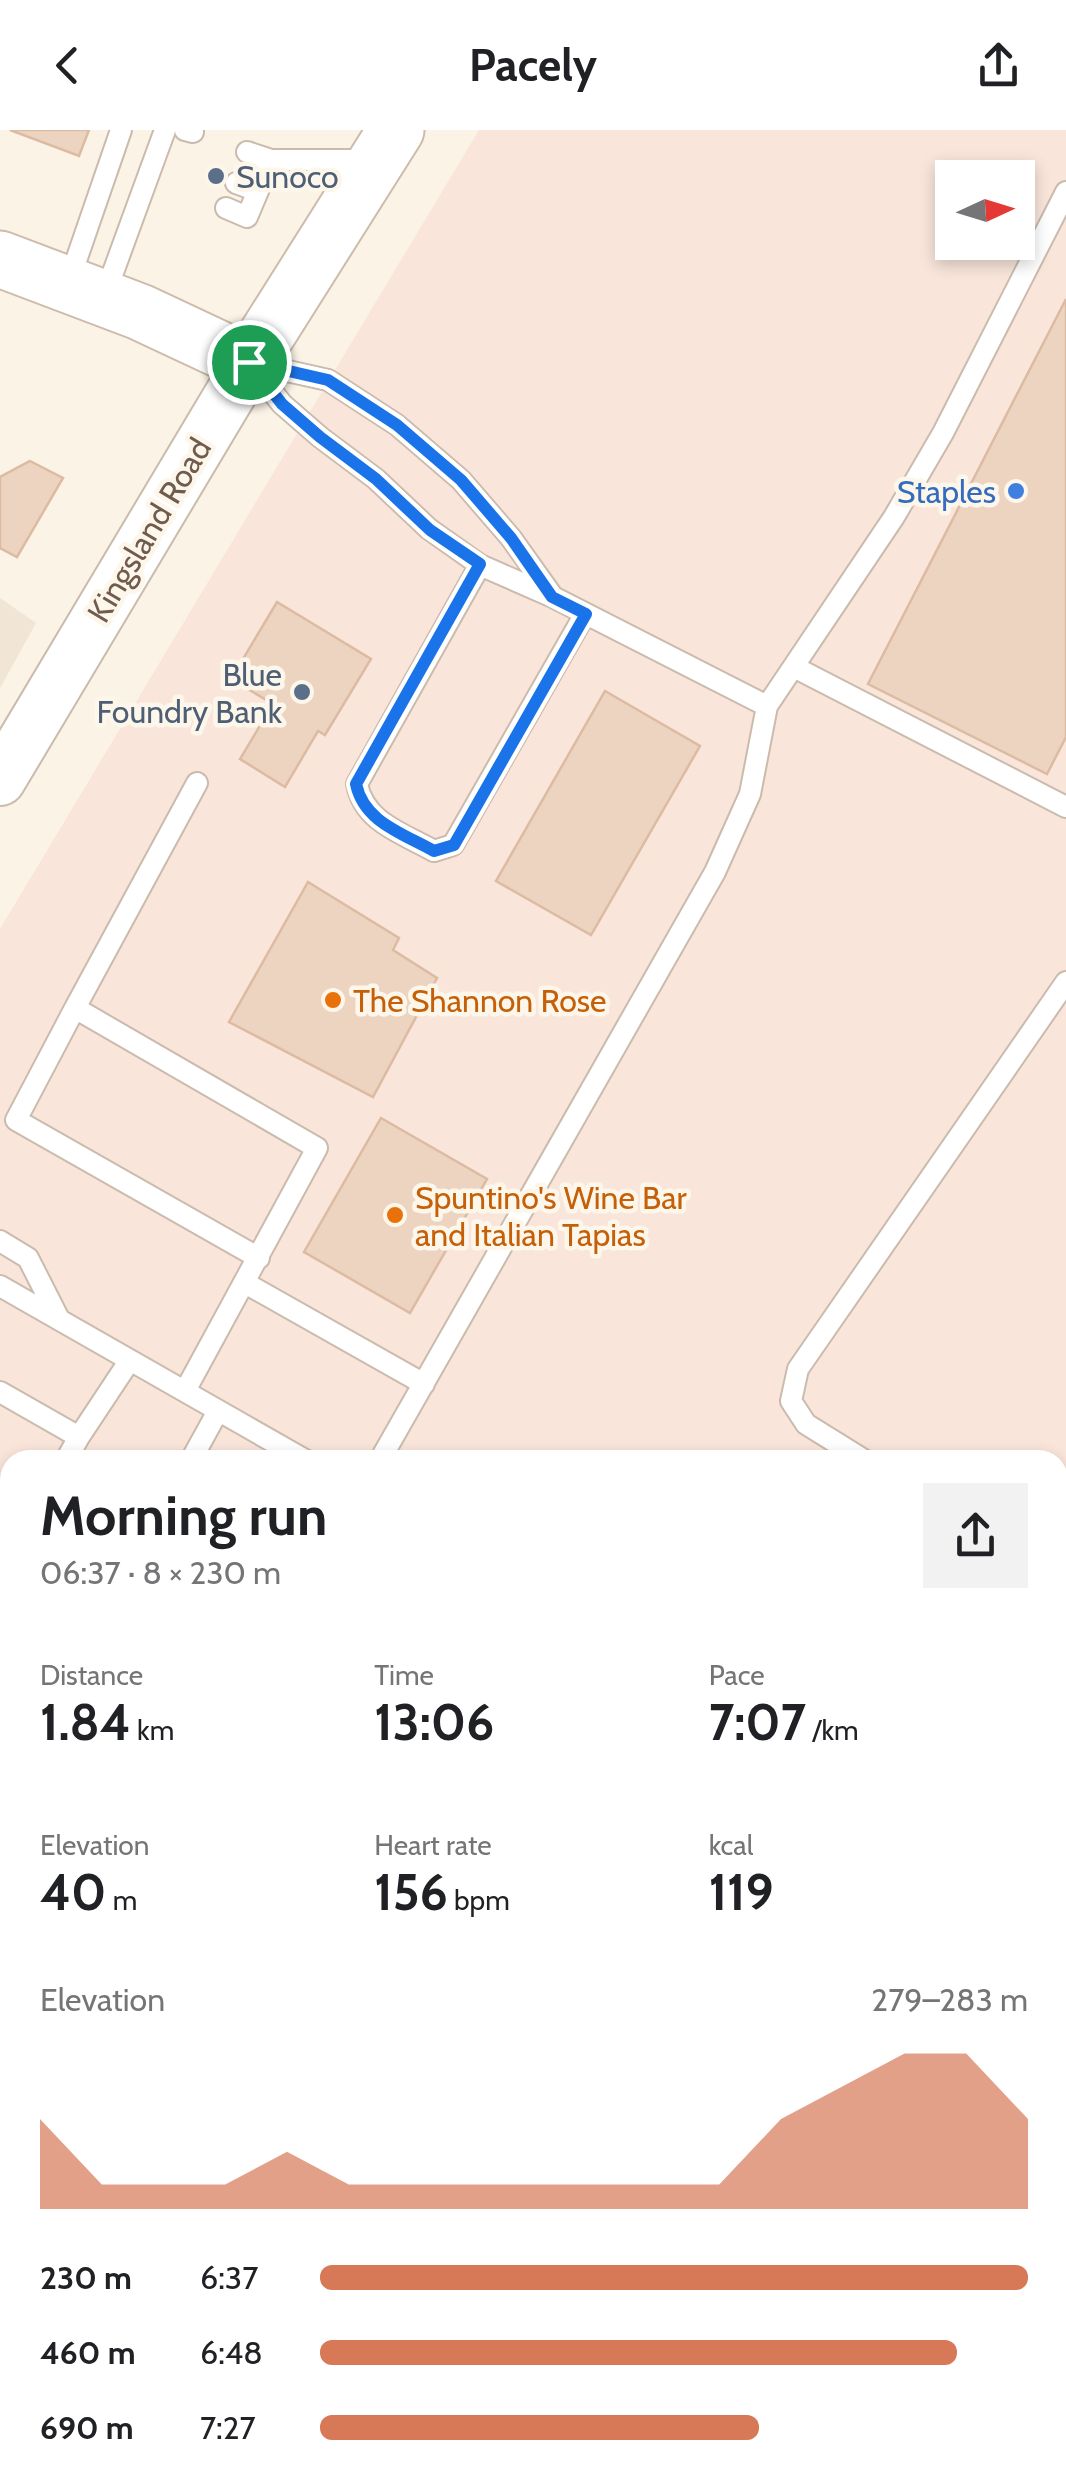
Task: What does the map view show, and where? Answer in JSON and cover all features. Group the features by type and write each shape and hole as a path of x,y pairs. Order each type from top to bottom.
{"main road":[{"name":"Kingsland Road","path":"249,362 387,145"},
{"path":"0,258 86,290 249,362"}],"street":[{"name":"Kingsland Road","path":"0,780 249,362"}],"lane":[{"path":"86,290 121,130"},
{"path":"86,290 146,182 165,130"},
{"path":"247,152 270,160 387,145"},
{"path":"156,153 178,162"},
{"path":"226,208 247,216 270,160"},
{"path":"146,182 168,189"},
{"path":"236,182 258,191"},
{"path":"386,1450 715,872 750,794 766,706 894,518 1066,192"},
{"path":"249,362 282,404 376,479 430,530 480,564 766,706"},
{"path":"249,362 328,380 397,425 461,480 511,538 552,597"},
{"path":"480,564 356,784 361,804 377,819 434,851 454,845 586,614"},
{"path":"794,667 1066,807"},
{"path":"197,783 16,1120 259,1258"},
{"path":"848,1450 806,1424 791,1401 798,1369 1066,982"},
{"path":"75,1008 317,1148 185,1391"},
{"path":"0,1241 28,1258 60,1321"},
{"path":"244,1283 424,1384"},
{"path":"0,1286 286,1450"},
{"path":"72,1450 130,1360"},
{"path":"0,1392 79,1437"},
{"path":"197,1450 218,1411"}],"shaded area":[{"path":"479,130 1066,130 1066,1450 0,1450 0,929"},
{"path":"0,598 36,623 0,688"}],"building":[{"path":"10,130 89,130 79,156"},
{"name":"Staples","path":"1066,299 1066,737 1047,774 868,684"},
{"path":"30,461 63,478 17,557 0,548 0,477"},
{"name":"Blue Foundry Bank","path":"277,602 371,659 325,735 318,731 285,787 240,759 273,704 231,679"},
{"path":"605,691 700,746 591,935 496,881"},
{"name":"The Shannon Rose","path":"308,882 399,938 393,950 437,978 373,1097 229,1022"},
{"name":"Spuntino's Wine Bar and Italian Tapias","path":"381,1118 487,1179 410,1313 304,1252"}],"place":[{"name":"Sunoco","path":"216,176"},
{"name":"Staples","path":"1016,491"},
{"name":"Blue Foundry Bank","path":"302,692"},
{"name":"The Shannon Rose","path":"333,1000"},
{"name":"Spuntino's Wine Bar and Italian Tapias","path":"395,1215"}],"route":[{"path":"249,362 328,380 397,425 461,480 511,538 552,597 586,614 454,845 434,851 377,819 361,804 356,784 480,564 430,530 376,479 282,404 249,362"}]}
